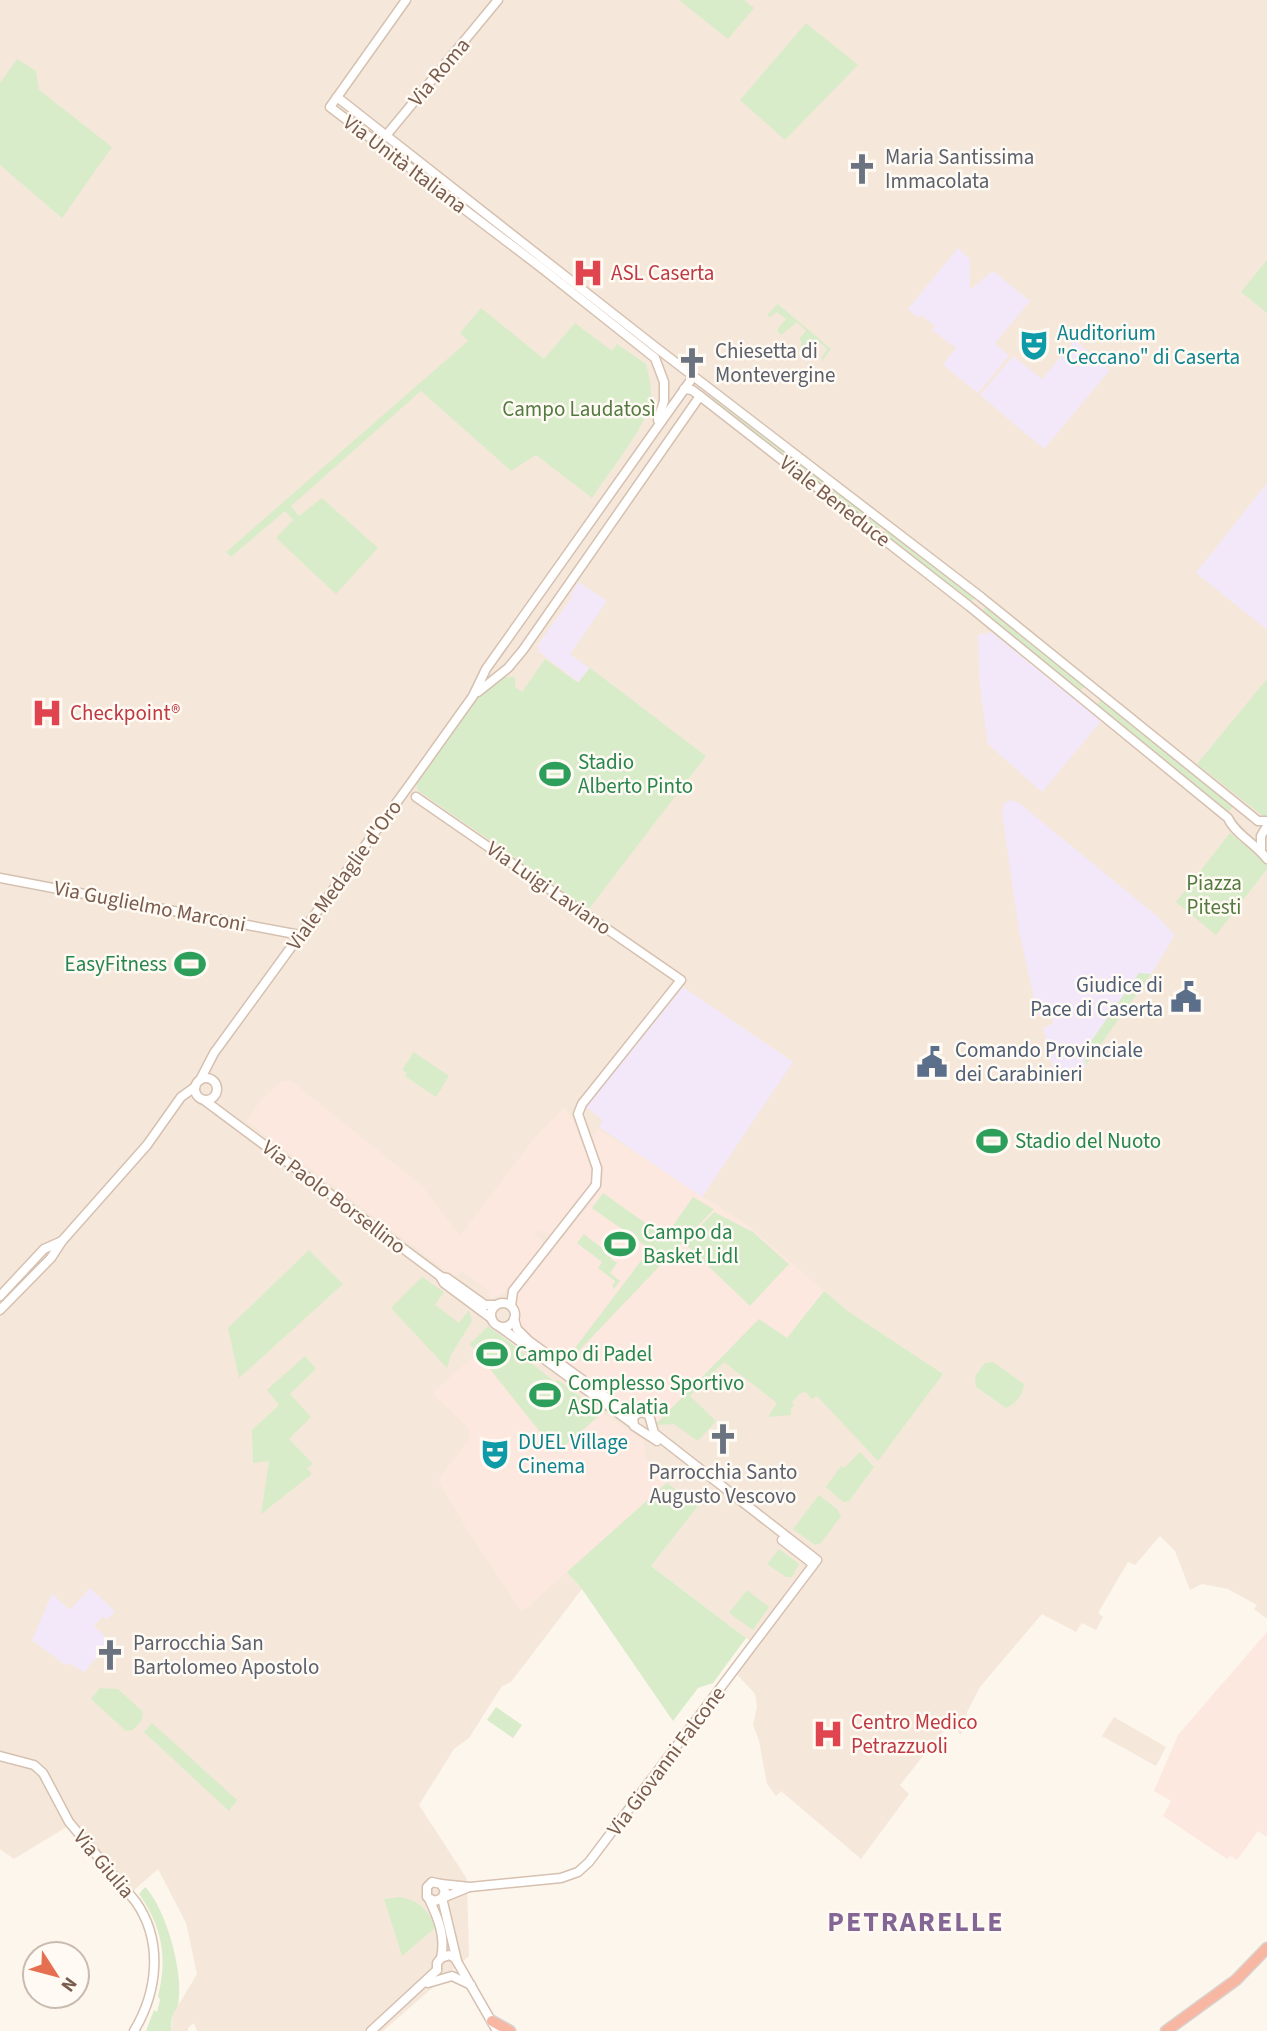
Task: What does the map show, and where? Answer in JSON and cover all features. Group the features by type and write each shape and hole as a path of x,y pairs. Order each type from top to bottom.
{"highway":[{"path":"1166,2031 1236,1980 1267,1948"},
{"path":"492,2021 510,2031"}],"main road":[{"path":"337,97 406,0"},
{"name":"Via Roma","path":"379,144 498,0"},
{"name":"Via Unità Italiana","path":"655,430 663,401 664,382 655,358 330,107 337,97 713,391"},
{"path":"693,377 703,398"},
{"name":"Viale Medaglie d'Oro","path":"62,1241 147,1145 414,780 473,696 486,669 693,377"},
{"name":"Viale Beneduce","path":"685,389 692,390 703,398 970,606 1229,820"},
{"name":"Viale Medaglie d'Oro","path":"473,696 508,668 703,398 713,391"},
{"name":"Viale Beneduce","path":"713,391 981,597 1258,821 1267,824"},
{"path":"600,506 615,517"},
{"path":"537,596 539,604 545,610 551,609"},
{"path":"970,606 981,597"},
{"path":"525,614 535,615 540,625"},
{"path":"497,654 499,663 508,668"},
{"path":"1080,696 1090,684"},
{"path":"1092,705 1102,693"},
{"path":"414,780 413,792 416,797"},
{"path":"399,800 406,796 416,797"},
{"name":"Via Luigi Laviano","path":"416,797 681,980 582,1104 578,1114 597,1168 596,1185 513,1291 511,1306"},
{"path":"1238,805 1229,820 1261,849 1267,859"},
{"path":"1261,849 1261,836 1267,824"},
{"name":"Via Guglielmo Marconi","path":"0,878 300,935"},
{"name":"Viale Medaglie d'Oro","path":"199,1090 214,1053"},
{"name":"Via Paolo Borsellino","path":"229,1117 215,1094 213,1081 206,1079 199,1090 229,1117 440,1276 447,1278 485,1305 496,1305"},
{"path":"181,1097 199,1090 211,1099 215,1094"},
{"path":"0,1296 44,1249 62,1241"},
{"path":"0,1310 51,1258 62,1241"},
{"name":"Via Paolo Borsellino","path":"440,1276 444,1283 491,1318"},
{"path":"505,1303 511,1306 517,1329 624,1410 649,1415 650,1430 635,1427 495,1324 491,1311 496,1305 505,1303"},
{"path":"500,1327 507,1326 514,1319"},
{"path":"635,1427 635,1415 640,1412"},
{"name":"Via Giovanni Falcone","path":"441,1884 470,1887 561,1878 578,1872 589,1862 815,1562 650,1430"},
{"name":"Via Giulia","path":"0,1756 34,1765 43,1773 69,1822 141,1909 149,1926 154,1949 152,1983 134,2031"},
{"path":"371,2031 437,1970 443,1949 442,1932 425,1892 429,1884 435,1882 441,1884 444,1891 443,1897 458,1964 449,1977 422,1986"},
{"name":"Via Giovanni Falcone","path":"443,1897 470,1887"},
{"path":"429,1899 435,1901 443,1897"},
{"path":"440,1958 449,1955 458,1964 497,2031"},
{"path":"437,1970 471,1986"}],"shaded area":[{"path":"0,0 1267,0 1267,1619 1254,1609 1257,1605 1228,1589 1202,1584 1190,1590 1175,1551 1160,1536 1135,1565 1128,1562 1098,1613 1103,1617 1096,1630 1082,1623 1076,1632 1042,1614 980,1687 967,1712 967,1727 960,1735 957,1729 949,1727 900,1785 909,1794 861,1859 781,1791 776,1796 767,1784 759,1741 753,1725 757,1707 755,1694 734,1671 754,1644 651,1566 698,1506 567,1572 582,1589 511,1682 502,1686 469,1738 454,1749 419,1805 467,1879 469,1956 383,2031 197,2031 194,2023 188,2031 171,2031 173,2014 197,1974 186,1923 158,1869 125,1898 68,1826 14,1859 0,1849"},
{"path":"958,248 970,259 970,290 993,271 1030,301 995,343 1009,356 978,393 943,365 956,348 932,330 935,326 921,315 918,318 908,309"},
{"path":"1075,340 1110,370 1044,449 980,395 1013,356 1042,379"},
{"path":"1267,483 1267,628 1266,629 1196,573"},
{"path":"579,582 607,601 570,654 589,668 578,682 538,651 540,649 537,646 572,597 570,595"},
{"path":"991,632 1101,721 1042,792 988,744 980,687 978,635"},
{"path":"1011,800 1019,803 1158,917 1175,935 1151,974 1139,974 1083,1052 1086,1065 1080,1074 1065,1083 1055,1077 1043,1028 1053,1024 1051,1013 1038,1016 1019,931 1002,812 1004,803"},
{"path":"683,987 793,1062 702,1197 599,1127 603,1120 586,1107"},
{"path":"283,1081 291,1081 422,1186 460,1236 533,1140 565,1107 589,1163 593,1175 592,1183 553,1232 549,1234 538,1229 534,1235 542,1240 542,1247 503,1294 491,1298 487,1295 490,1291 461,1270 455,1277 247,1121 261,1100"},
{"path":"598,1129 748,1226 824,1291 787,1338 759,1319 655,1425 654,1418 646,1407 628,1406 519,1327 515,1298 602,1186 604,1171 593,1136"},
{"path":"477,1354 556,1453 602,1413 643,1440 646,1460 670,1479 522,1612 438,1480 469,1440 470,1434 467,1426 432,1393"},
{"path":"90,1588 115,1611 107,1620 103,1616 94,1626 110,1642 84,1672 69,1663 65,1665 32,1640 52,1594 70,1610"},
{"path":"1267,1632 1267,1837 1258,1831 1237,1860 1230,1856 1227,1859 1163,1816 1171,1801 1154,1791 1178,1735"},
{"path":"1114,1717 1166,1747 1156,1766 1102,1736"}],"green space":[{"path":"679,0 744,0 754,8 728,39"},
{"path":"806,23 858,65 785,140 740,100"},
{"path":"17,59 36,71 39,90 112,147 62,218 0,165 0,83"},
{"path":"1267,260 1267,313 1241,292"},
{"path":"778,304 831,349 823,360 821,358 827,349 817,340 806,351 801,345 799,339 806,331 797,322 781,335 777,330 786,319 777,312 770,317 767,315"},
{"name":"Campo Laudatosì","path":"481,308 544,359 575,323 612,351 617,344 646,364 651,393 646,414 641,426 592,498 536,455 511,471 421,391 291,506 299,516 322,498 378,548 336,594 276,538 293,520 285,511 231,557 226,552 468,341 460,333"},
{"path":"714,395 882,524 877,531 710,401"},
{"path":"888,528 976,597 970,602 882,534"},
{"path":"986,606 1087,684 1080,691 981,613"},
{"path":"545,659 578,683 590,668 706,756 589,909 417,790 417,782 473,696 495,677 515,677 515,687 522,692"},
{"path":"1267,679 1267,815 1264,817 1197,764"},
{"path":"1102,699 1233,806 1228,813 1097,705"},
{"name":"Piazza Pitesti","path":"1230,833 1267,863 1267,869 1216,935 1176,902"},
{"path":"1139,973 1151,974 1086,1065 1083,1053"},
{"path":"414,1052 449,1076 436,1097 405,1076 407,1073 402,1070"},
{"path":"603,1193 665,1237 693,1197 714,1209 572,1358 569,1356 650,1249 592,1208"},
{"path":"714,1212 753,1232 789,1264 750,1306 684,1243"},
{"path":"584,1234 617,1263 610,1273 620,1281 614,1289 612,1286 615,1281 598,1268 602,1262 577,1243"},
{"path":"309,1250 343,1284 239,1378 228,1328"},
{"path":"422,1277 444,1292 435,1305 459,1323 469,1310 472,1321 451,1355 447,1368 391,1308"},
{"path":"824,1291 849,1312 943,1374 878,1461 817,1396 812,1399 802,1392 792,1402 794,1405 791,1415 768,1417 777,1403 724,1362 690,1396 716,1421 698,1441 674,1424 655,1425 759,1319 787,1338"},
{"name":"Complesso Sportivo ASD Calatia","path":"488,1326 533,1360 531,1363 555,1382 558,1380 602,1413 557,1453 470,1344"},
{"path":"305,1356 316,1369 290,1394 311,1417 289,1439 313,1464 307,1468 312,1474 261,1514 269,1461 253,1463 252,1430 279,1405 267,1390"},
{"path":"993,1362 1024,1384 1018,1398 1006,1408 976,1387 975,1376 985,1363"},
{"path":"860,1452 874,1467 849,1501 843,1502 826,1487 841,1466 844,1468"},
{"path":"667,1483 698,1506 651,1566 746,1638 713,1683 698,1688 673,1721 582,1589 567,1572"},
{"path":"819,1495 837,1509 841,1516 821,1543 815,1545 793,1529"},
{"path":"779,1549 799,1564 792,1577 786,1577 767,1564"},
{"path":"747,1590 769,1607 753,1630 729,1613"},
{"path":"100,1688 118,1689 143,1712 142,1720 133,1730 126,1731 91,1699"},
{"path":"496,1707 522,1725 513,1738 487,1720"},
{"path":"152,1723 237,1800 229,1811 144,1732"},
{"path":"145,1887 167,1926 176,1960 179,1992 171,2031 146,2031 154,2010 157,2012 160,2000 158,1996 162,1956 158,1931 139,1894"},
{"path":"400,1897 422,1907 435,1928 402,1956 384,1899"}],"place":[{"name":"Maria Santissima Immacolata","path":"862,169"},
{"name":"ASL Caserta","path":"588,273"},
{"name":"Auditorium \"Ceccano\" di Caserta","path":"1034,345"},
{"name":"Chiesetta di Montevergine","path":"692,363"},
{"name":"Checkpoint®","path":"47,713"},
{"name":"Stadio Alberto Pinto","path":"555,774"},
{"name":"EasyFitness","path":"190,964"},
{"name":"Giudice di Pace di Caserta","path":"1186,997"},
{"name":"Comando Provinciale dei Carabinieri","path":"932,1062"},
{"name":"Stadio del Nuoto","path":"992,1141"},
{"name":"Campo da Basket Lidl","path":"620,1244"},
{"name":"Campo di Padel","path":"492,1354"},
{"name":"Complesso Sportivo ASD Calatia","path":"545,1395"},
{"name":"Parrocchia Santo Augusto Vescovo","path":"723,1439"},
{"name":"DUEL Village Cinema","path":"495,1454"},
{"name":"Parrocchia San Bartolomeo Apostolo","path":"110,1655"},
{"name":"Centro Medico Petrazzuoli","path":"828,1734"}],"district":[{"name":"PETRARELLE","path":"916,1921"}]}
